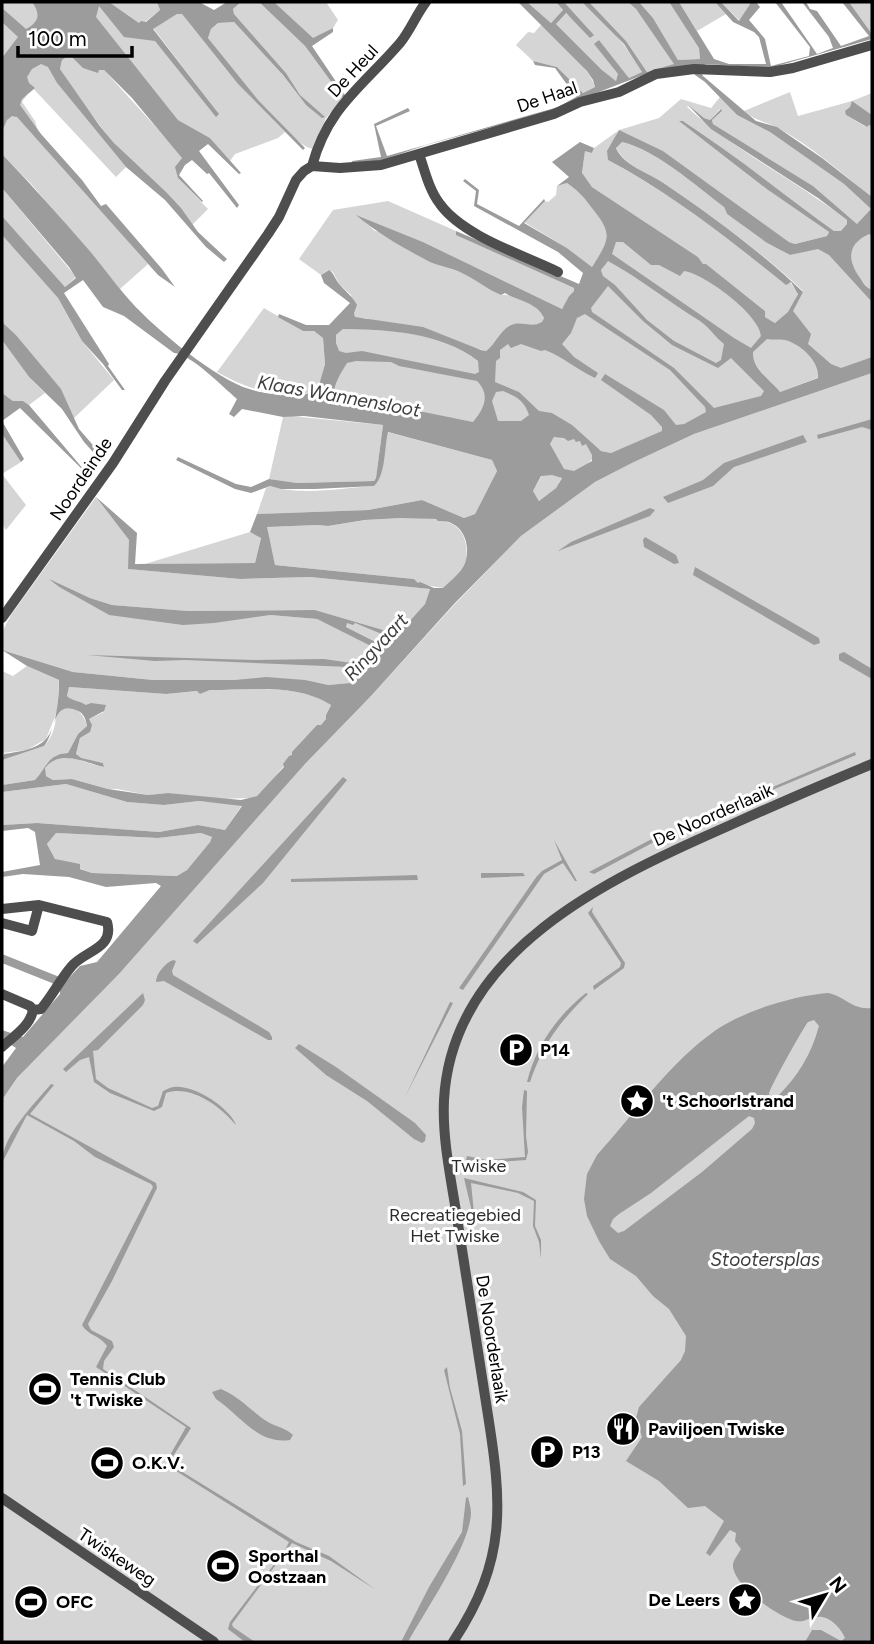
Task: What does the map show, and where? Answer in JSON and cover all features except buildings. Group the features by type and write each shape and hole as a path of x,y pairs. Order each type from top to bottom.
{"street":[{"name":"De Heul","path":"312,166 316,149 333,116 360,83 402,40 426,2"},
{"name":"De Haal","path":"312,166 360,168 381,165 554,114 580,102 619,92 656,74 694,69 770,72 872,45"},
{"path":"419,154 429,186 457,223 558,272"},
{"name":"Noordeinde","path":"2,618 113,463 185,352 268,234 296,180 303,171 312,166"},
{"name":"De Noorderlaaik","path":"453,1642 482,1590 492,1559 498,1522 497,1475 450,1175 444,1114 446,1083 467,1017 492,978 513,954 591,893 655,858 872,764"},
{"path":"2,909 39,905 107,922 109,928 106,940 100,948 77,960 41,1009 33,1010"},
{"path":"2,923 32,931 39,905"},
{"path":"2,994 30,1006 33,1010 33,1016 4,1045"},
{"name":"Twiskeweg","path":"2,1498 214,1642"}],"green space":[{"path":"2,2 103,2 155,41 219,114 153,28 177,14 182,14 238,84 285,132 278,138 235,154 230,161 210,138 178,120 96,18 43,64 49,67 57,83 126,167 116,177 29,84 29,92 22,102 35,121 39,135 148,264 120,289 33,186 2,154"},
{"path":"109,2 157,2 160,10 145,22 139,23"},
{"path":"241,2 259,2 305,46 343,98 326,118 313,149 302,144 274,118 208,38 211,29 218,23 234,22 283,75 306,105 311,106 234,14 233,9"},
{"path":"274,2 326,2 338,20 333,28 313,39"},
{"path":"527,2 556,2 563,10 551,23"},
{"path":"564,2 582,2 591,10 623,44 642,72 629,78 599,40 595,45 619,75 616,81 602,70 556,24 565,13 594,35"},
{"path":"589,2 628,2 636,9 675,64 647,72 626,41"},
{"path":"639,2 669,2 699,47 700,59 678,60 653,18"},
{"path":"679,2 715,2 726,14 697,31"},
{"path":"721,2 749,2 750,4 740,21"},
{"path":"849,2 872,2 872,34"},
{"path":"541,25 580,62 595,87 583,93 557,67 533,61 516,45 528,32 534,33"},
{"path":"70,55 104,70 182,158 178,178 208,209 192,225 165,192 114,143 86,107 60,69 62,60"},
{"path":"790,92 798,116 872,93 872,115 853,102 846,115 866,127 872,127 872,197 803,143 744,111"},
{"path":"720,97 737,115 770,132 844,184 872,210 858,225 813,186 713,124 712,120 722,111 720,109 710,120 688,106 725,138 847,220 841,232 834,231 722,147 680,121 768,190 829,232 827,236 795,244 663,151 619,130 659,118 681,99 711,108"},
{"path":"618,131 608,160 677,202 786,284 790,282 798,293 792,306 803,291 787,276 699,207 630,164 616,147 622,142 662,160 724,207 727,214 767,243 790,255 860,238 872,230 872,357 780,392 706,413 611,453 601,451 583,468 562,477 556,488 539,501 533,491 554,454 550,444 554,437 522,421 473,422 334,398 336,335 343,329 378,330 431,338 447,343 478,361 509,343 562,342 603,276 601,270 616,242 623,242 708,281 786,340 788,313 775,323 765,317 765,311 703,264 698,257 592,187 582,174 585,150 592,153 594,148"},
{"path":"567,183 586,200 606,230 603,249 592,267 524,222 545,201 548,202 556,195 557,186"},
{"path":"2,188 76,277 65,287 2,216"},
{"path":"388,201 574,288 574,291 562,309 423,242 358,216 375,231 382,232 429,261 463,273 501,295 526,301 544,318 542,323 538,324 509,326 486,351 365,318 355,318 351,295 339,284 333,272 328,270 321,275 299,259 333,210"},
{"path":"2,235 58,298 82,341 114,380 73,419 60,389 2,322"},
{"path":"264,308 303,331 314,331 323,338 325,364 317,393 291,395 265,392 240,384 217,372"},
{"path":"2,340 29,377 45,393 29,405 23,401 13,401 2,393"},
{"name":"Twiske","path":"872,373 872,1642 2,1642 2,1100 17,1078 119,974 305,764 521,536 595,482 694,434"},
{"path":"283,417 383,425 374,481 296,483 269,479"},
{"path":"387,432 492,460 497,471 475,514 464,518 422,500 368,510 257,514 266,488 270,486 308,491 374,486 381,473"},
{"path":"2,434 21,462 2,474"},
{"path":"2,474 26,505 6,530 2,523"},
{"path":"96,497 129,540 129,569 240,579 310,577 430,589 425,604 406,625 390,632 315,610 188,611 112,605 52,581 109,615 270,615 317,619 373,646 350,683 328,685 153,680 73,672 2,650 2,632 11,615"},
{"path":"402,518 442,520 458,529 463,536 467,551 465,562 459,573 443,588 418,584 414,579 275,565 266,527 328,526"},
{"path":"250,532 261,537 255,563 145,564"},
{"path":"346,623 355,623 389,636 383,645 346,627"},
{"path":"27,666 59,680 57,714 66,708 75,709 83,716 87,726 78,734 68,753 52,759 35,780 2,785 2,760 44,746 55,723 56,714 46,739 27,750 2,753 2,671 13,676"},
{"path":"69,687 166,694 273,689 303,693 331,705 326,719 321,725 317,725 257,796 219,799 168,793 148,795 108,789 72,779 53,780 46,776 44,768 57,759 72,758 104,767 103,763 81,759 76,754 80,738 90,732 89,719 104,712 67,696"},
{"path":"66,784 127,802 164,805 199,801 242,805 225,830 198,825 159,832 37,823 2,825 2,792"},
{"path":"56,833 158,838 201,833 212,837 187,870 178,876 92,873 55,859 47,844"}],"water":[{"path":"32,2 109,2 139,23 146,22 160,10 157,2 199,2 214,10 227,2 241,2 233,9 234,14 286,73 300,95 325,117 322,118 306,105 283,75 234,22 218,23 211,29 208,38 258,100 305,148 303,150 238,84 182,14 177,14 153,29 219,114 216,117 155,41 124,37 99,6 96,17 178,120 210,138 241,173 208,144 199,151 239,205 237,208 209,173 192,160 179,175 203,201 178,178 175,167 182,158 132,98 104,70 99,70 98,73 83,68 70,55 62,60 60,69 114,143 181,208 198,232 227,259 224,262 206,247 165,200 126,167 57,83 48,67 41,64 32,69 27,77 35,88 22,99 20,105 101,206 106,204 175,287 158,275 17,117 12,116 7,120 2,131 2,58 18,37 2,22 2,8 26,29 34,24 37,17 37,10"},
{"path":"259,2 274,2 313,38 333,28 333,32 312,46 345,95 343,98 305,46"},
{"name":"Ringvaart","path":"518,2 527,2 551,23 563,10 556,2 564,2 594,35 590,38 566,13 556,24 616,81 618,74 594,44 599,40 629,78 642,72 624,44 582,2 589,2 626,41 647,72 674,64 636,9 628,2 639,2 653,18 678,60 700,59 699,48 669,2 679,2 714,59 729,64 766,64 759,37 733,22 715,2 721,2 739,21 749,2 756,2 760,7 749,20 765,39 771,66 809,56 810,47 775,2 781,2 817,54 833,48 829,37 802,2 817,11 841,46 869,36 842,2 849,2 872,34 872,39 770,68 706,64 698,67 703,76 756,121 777,127 872,197 872,236 869,234 856,243 851,259 863,282 872,290 872,302 829,255 818,249 790,255 767,243 727,214 724,207 662,160 622,142 616,148 624,160 699,207 770,262 803,292 793,311 811,334 808,344 831,364 841,368 872,357 872,373 694,434 595,482 521,536 305,764 119,974 17,1078 2,1100 2,1067 16,1048 2,1039 2,1030 23,1037 60,994 60,990 52,983 2,963 2,954 67,980 80,966 97,962 161,886 156,883 106,887 69,877 23,874 2,877 2,872 40,865 35,832 28,828 2,831 2,825 37,823 159,832 198,825 225,830 242,806 199,801 164,805 127,802 66,784 2,792 2,785 35,780 48,762 56,756 68,753 78,734 87,726 83,715 66,708 57,715 53,726 59,680 27,666 2,650 73,672 153,680 235,680 266,677 328,685 350,683 354,672 349,667 155,661 87,655 254,660 324,659 359,664 373,647 317,619 270,615 183,625 109,615 49,579 112,605 188,611 315,610 390,632 406,625 425,604 430,589 310,577 240,579 128,569 129,540 96,497 137,533 135,564 255,563 261,538 250,532 257,514 368,510 422,500 464,518 475,514 497,471 492,460 388,432 383,468 374,486 281,489 270,486 251,493 235,489 176,460 178,457 236,484 251,487 269,479 297,483 374,481 383,425 304,416 283,417 242,409 234,417 229,414 237,399 215,379 124,316 103,307 83,280 64,293 125,390 122,390 82,341 58,298 2,235 2,216 65,287 76,278 2,188 2,154 149,320 213,371 243,387 261,392 290,395 317,392 325,364 323,338 314,331 303,331 278,317 279,314 306,325 329,325 350,303 324,283 321,275 329,270 357,305 355,317 423,327 481,350 486,351 509,326 535,325 542,322 544,318 532,305 505,293 501,295 462,273 430,262 391,240 356,215 423,242 562,309 574,288 456,235 456,231 579,284 583,273 558,252 474,206 476,191 463,181 465,179 479,190 477,204 519,226 544,199 524,223 567,248 592,267 603,249 606,230 577,191 567,183 557,186 569,177 552,162 580,142 594,148 592,153 585,151 582,173 592,187 698,257 703,264 765,311 765,317 775,323 788,312 798,294 791,282 786,285 677,202 608,160 607,151 619,130 663,151 795,244 827,236 829,232 768,190 679,121 683,121 721,147 834,231 841,231 847,220 818,198 711,129 688,105 710,120 721,109 712,120 713,124 813,186 857,224 871,209 844,184 770,132 737,115 695,75 692,66 651,72 544,113 426,145 380,161 351,165 352,161 381,157 374,124 408,108 410,111 376,126 387,156 558,107 576,97 555,68 535,65 533,61 557,67 583,93 595,87 587,71","holes":["616,242 623,242 651,265 659,265 680,276 684,271 693,274 730,297 752,317 761,336 751,348 612,254","608,261 704,324 724,344 721,360 716,363 674,341 647,320 615,285 603,276 601,270","608,286 672,345 718,368 731,358 764,391 761,396 714,408 674,368 592,312 591,308","585,314 670,370 705,407 706,412 684,424 676,425 664,410 605,374 601,380 651,415 662,427 662,431 611,453 601,451 572,425 552,413 539,411 519,392 495,382 496,361 500,358 500,350 508,344 511,348 521,344 545,350 595,378 598,373 574,357 562,344 571,333 577,318","343,329 414,334 463,351 478,361 479,372 475,374 362,351 346,353 339,351 336,335","767,339 785,340 808,354 816,366 818,378 780,392 755,364 753,352","391,362 399,366 477,381 485,397 473,422 394,406 334,398 336,384 347,363","503,391 516,397 529,415 521,421 498,421 492,401 496,392","554,437 568,441 574,439 576,442 580,441 582,446 586,444 592,461 574,471 564,469 550,444","541,476 562,478 556,488 539,501 533,491","402,518 446,521 463,533 467,555 459,573 443,588 434,588 414,579 275,565 267,527","347,623 355,623 389,637 382,645 346,627","69,687 166,694 273,689 303,693 331,705 326,719 292,752 283,764 284,767 257,796 241,800 168,793 148,795 108,789 72,779 53,780 46,776 45,768 58,759 72,758 104,767 103,763 81,758 76,754 80,738 90,732 92,725 89,719 104,711 106,705 86,705 67,696","56,833 158,838 201,833 212,837 187,870 177,876 92,873 80,869 80,864 55,859 47,844"]},
{"path":"852,101 872,115 872,127 846,115 845,111"},
{"path":"2,322 61,389 79,429 105,459 102,462 84,442 62,409 29,377 2,340"},
{"path":"2,393 13,401 23,401 29,405 90,477 20,408 2,421"},
{"path":"872,419 872,430 862,427 818,439 817,435"},
{"path":"2,421 24,459 21,462 2,434"},
{"path":"803,435 807,442 734,467 713,486 668,503 663,497 703,480 724,463"},
{"path":"650,508 655,510 650,516 558,551 571,542"},
{"path":"645,537 676,555 679,563 674,564 644,547"},
{"path":"695,567 819,638 820,643 814,645 693,575"},
{"path":"844,652 872,669 872,679 839,660 839,654"},
{"path":"50,734 44,746 2,760 4,754 26,750"},
{"path":"855,752 856,755 684,827 683,825"},
{"path":"343,777 347,780 263,883 197,944 193,941"},
{"path":"667,831 669,834 594,874 589,872"},
{"path":"554,840 577,881 563,863 544,874 463,990 459,988 537,876 562,860"},
{"path":"481,873 523,873 525,876 481,878"},
{"path":"417,875 418,880 291,882 291,879"},
{"path":"593,907 592,912 625,963 624,968 594,990 593,986 620,967 621,963 588,913"},
{"path":"173,960 176,961 173,975 269,1032 272,1040 164,981 156,982 162,969"},
{"path":"143,993 143,1005 98,1050 93,1051 96,1079 108,1088 152,1108 158,1106 163,1091 170,1088 182,1087 201,1093 226,1111 236,1125 222,1111 195,1094 176,1091 166,1093 162,1107 154,1111 110,1093 94,1082 89,1057 80,1060 66,1072 63,1069"},
{"path":"586,993 588,994 553,1034 530,1082 527,1082 536,1056 549,1033"},
{"name":"Stootersplas","path":"828,993 859,1007 872,1008 872,1642 805,1642 812,1630 821,1630 841,1641 845,1638 836,1625 826,1618 796,1621 778,1613 747,1590 734,1572 733,1564 741,1549 735,1541 736,1533 730,1530 710,1556 706,1553 724,1521 705,1506 688,1508 659,1481 626,1461 642,1437 636,1418 639,1407 681,1360 686,1336 669,1309 653,1296 636,1276 610,1259 587,1216 584,1199 587,1174 597,1155 668,1073 699,1043 741,1016 770,1005","holes":["814,1020 819,1026 808,1056 785,1089 777,1097 772,1097 769,1094 787,1057 808,1022","749,1116 754,1118 752,1129 702,1172 624,1231 618,1233 610,1226 619,1214 651,1193"]},
{"path":"450,1002 453,1003 405,1097"},
{"path":"299,1044 415,1123 426,1135 425,1141 422,1143 414,1139 367,1101 326,1075 295,1048"},
{"path":"51,1084 54,1085 30,1114 156,1183 157,1188 88,1324 91,1330 112,1341 114,1347 104,1361 103,1369 112,1375 117,1374 117,1378 191,1428 170,1461 171,1465 296,1542 329,1556 376,1590 331,1561 292,1543 232,1624 255,1642 245,1642 228,1629 230,1622 289,1542 165,1464 186,1427 96,1367 107,1346 82,1325 153,1187 95,1157 74,1141 27,1115 2,1163 3,1153 13,1131"},
{"path":"524,1090 527,1091 526,1160 485,1163 466,1160 467,1156 486,1160 525,1157 522,1107"},
{"path":"464,1178 523,1192 536,1200 535,1226 541,1240 541,1259 533,1226 534,1201 518,1193 471,1183 474,1213"},
{"path":"447,1367 462,1431 466,1484 463,1486 460,1434 444,1370"},
{"path":"221,1389 268,1422 293,1435 290,1440 268,1438 250,1427 216,1399 212,1392"},
{"path":"468,1497 471,1513 463,1543 408,1642 401,1642 429,1587 462,1532"}],"place":[{"name":"P14","path":"516,1050"},
{"name":"'t Schoorlstrand","path":"637,1101"},
{"name":"Tennis Club 't Twiske","path":"45,1389"},
{"name":"Paviljoen Twiske","path":"623,1429"},
{"name":"P13","path":"547,1452"},
{"name":"O.K.V.","path":"107,1463"},
{"name":"Sporthal Oostzaan","path":"223,1566"},
{"name":"De Leers","path":"745,1600"},
{"name":"OFC","path":"31,1602"}],"water label":[{"name":"Klaas Wannensloot","path":"339,396"}],"park label":[{"name":"Recreatiegebied Het Twiske","path":"455,1225"}]}
